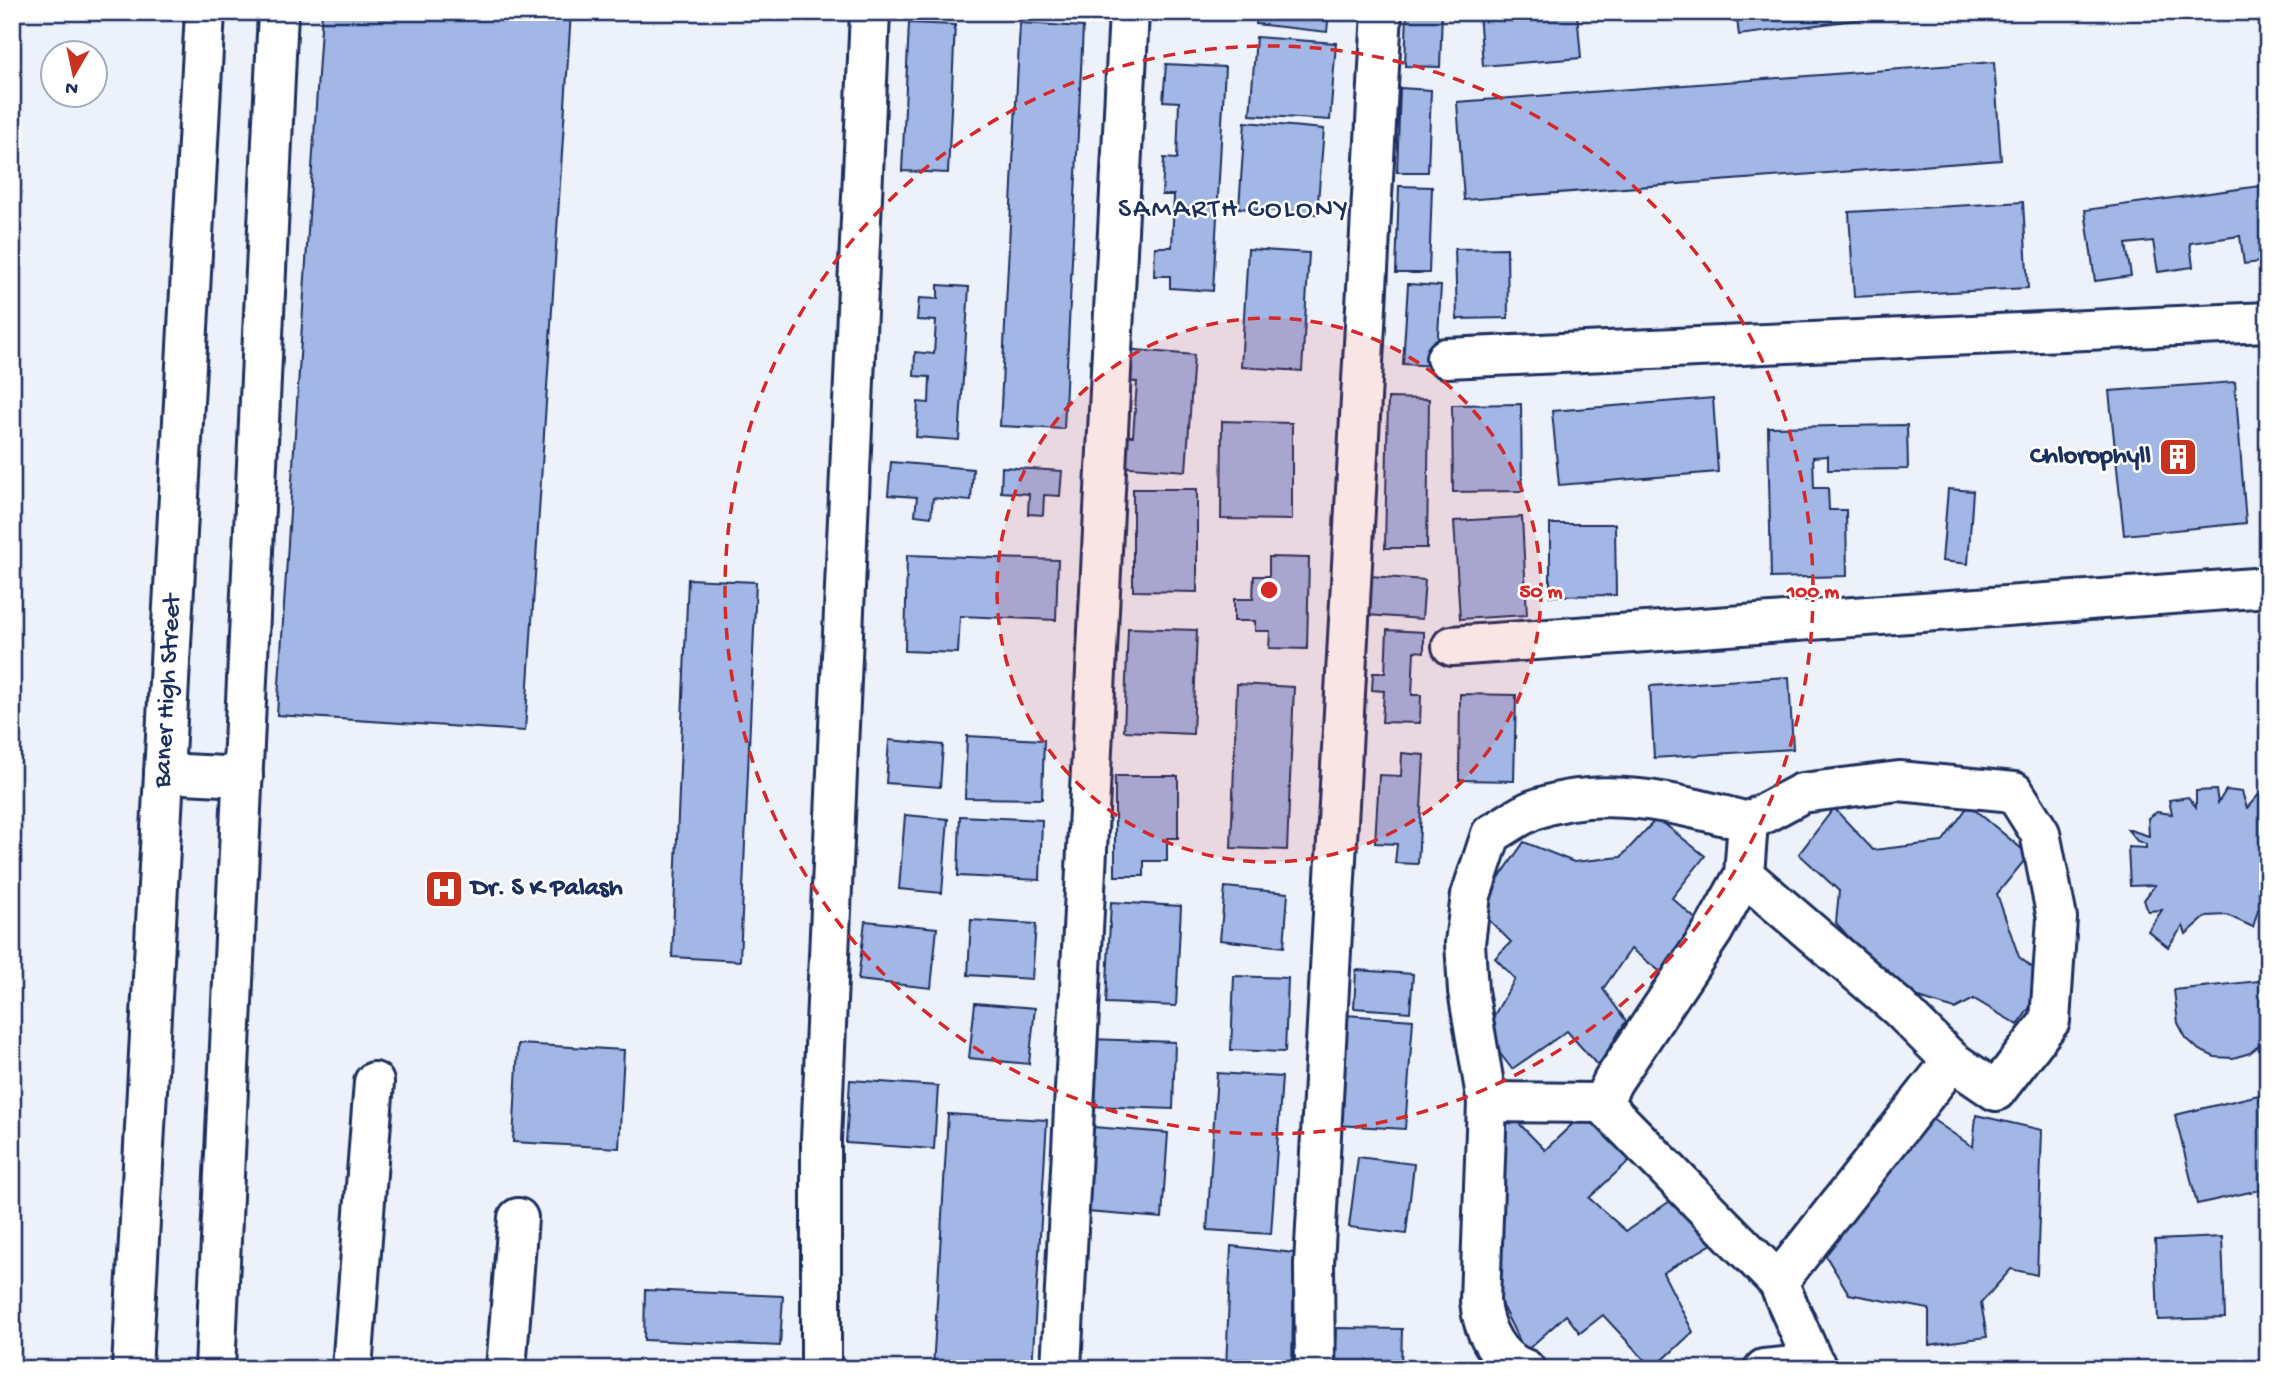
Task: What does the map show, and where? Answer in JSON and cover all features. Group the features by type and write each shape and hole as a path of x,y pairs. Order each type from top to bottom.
{"street":[{"name":"Baner High Street","path":"132,1369 205,12"},
{"path":"215,1369 278,12"},
{"path":"821,1369 821,1140 870,12"},
{"path":"1061,1369 1129,12"},
{"path":"1315,1369 1314,1264 1382,12"},
{"path":"1446,358 2268,322"},
{"path":"1452,646 2268,587"},
{"path":"164,773 243,777"},
{"path":"1525,1369 1509,1364 1481,1319 1487,1102 1468,990 1465,943 1471,895 1491,834 1533,810 1602,795 1693,807 1748,822 1802,793 1899,781 2014,792 2040,833 2056,918 2050,1021 1996,1091 1952,1061 1899,1008 1744,874"},
{"path":"1602,1103 1613,1081 1713,931 1744,874 1748,822"},
{"path":"1778,1282 1952,1061"},
{"path":"352,1369 374,1082"},
{"path":"1487,1102 1602,1103 1778,1282 1816,1367 1765,1369"},
{"path":"506,1369 518,1218"}],"building":[{"path":"322,12 571,12 525,731 277,715"},
{"path":"1257,12 1329,12 1327,32 1256,24"},
{"path":"1407,12 1442,12 1440,67 1405,66"},
{"path":"1479,12 1577,12 1581,58 1483,66"},
{"path":"1736,12 1917,12 1739,35"},
{"path":"909,23 955,25 948,173 902,171"},
{"path":"1020,23 1083,27 1064,429 1000,426"},
{"path":"1256,37 1336,43 1330,120 1250,115"},
{"path":"1994,62 2001,160 1464,200 1457,102"},
{"path":"1166,64 1225,67 1213,291 1170,288 1170,276 1154,276 1155,247 1172,247 1174,195 1162,195 1164,158 1177,159 1179,102 1163,101"},
{"path":"1400,88 1431,90 1428,172 1397,172"},
{"path":"1245,122 1324,129 1317,214 1239,208"},
{"path":"2268,185 2268,261 2244,264 2240,236 2190,243 2193,267 2158,272 2153,241 2126,244 2131,276 2095,281 2085,210"},
{"path":"1399,186 1432,187 1429,273 1396,273"},
{"path":"2023,202 2028,288 1854,297 1849,212"},
{"path":"1507,248 1508,318 1457,319 1455,249"},
{"path":"1248,249 1309,253 1302,371 1241,367"},
{"path":"1408,284 1441,286 1436,366 1403,364"},
{"path":"938,285 969,287 959,440 916,437 918,402 929,403 930,377 914,376 915,352 934,354 936,321 917,320 919,298 938,299"},
{"path":"1124,349 1194,355 1186,471 1116,466 1118,435 1133,436 1137,382 1122,381"},
{"name":"Chlorophyll","path":"2235,382 2246,523 2124,535 2109,391"},
{"path":"1388,398 1429,399 1427,548 1385,548"},
{"path":"1713,398 1718,472 1559,485 1552,411"},
{"path":"1521,404 1522,491 1453,492 1452,405"},
{"path":"1222,421 1292,423 1292,520 1221,519"},
{"path":"1907,425 1908,469 1828,470 1828,456 1813,457 1814,488 1828,488 1829,510 1846,510 1847,576 1771,578 1768,427"},
{"path":"891,462 973,469 971,501 933,498 931,517 915,515 917,497 888,495"},
{"path":"1002,467 1062,471 1060,496 1044,495 1043,515 1028,514 1029,494 1001,492"},
{"path":"1133,489 1197,489 1197,592 1133,591"},
{"path":"1948,489 1973,491 1968,564 1942,561"},
{"path":"1522,517 1527,615 1460,619 1454,521"},
{"path":"1550,524 1615,524 1616,595 1550,596"},
{"path":"907,555 1058,560 1056,620 960,616 958,653 905,651"},
{"path":"1269,557 1309,558 1307,649 1269,648 1270,631 1255,631 1255,621 1234,621 1234,599 1253,599 1254,576 1269,576"},
{"path":"1370,576 1425,580 1422,619 1367,615"},
{"path":"688,579 756,582 740,961 672,957"},
{"path":"1128,628 1197,630 1193,734 1124,731"},
{"path":"1387,630 1424,632 1424,652 1414,651 1412,695 1421,695 1420,723 1382,722 1384,691 1372,690 1373,673 1385,673"},
{"path":"1789,677 1793,749 1654,758 1650,686"},
{"path":"1237,684 1294,687 1287,850 1231,848"},
{"path":"1460,694 1516,695 1514,781 1459,780"},
{"path":"967,736 1044,740 1042,799 965,798"},
{"path":"889,740 943,745 940,787 886,783"},
{"path":"1402,753 1424,755 1418,864 1395,863 1397,844 1375,843 1379,775 1401,776"},
{"path":"1115,776 1178,776 1178,838 1167,838 1167,861 1144,861 1144,876 1115,876"},
{"path":"2216,790 2218,803 2226,790 2242,792 2247,808 2262,791 2268,794 2268,820 2264,824 2268,825 2268,901 2258,910 2253,927 2227,915 2207,916 2186,934 2183,926 2168,947 2148,931 2162,910 2148,911 2144,900 2155,885 2130,886 2128,847 2146,848 2146,844 2137,841 2127,829 2149,836 2148,818 2157,812 2172,814 2169,800 2188,797 2196,807 2196,791"},
{"path":"1969,805 2029,855 1997,894 2019,957 2048,980 2018,1025 1974,999 1955,1009 1922,999 1880,972 1836,923 1839,891 1799,854 1834,808 1873,850 1942,842"},
{"path":"905,815 948,819 942,893 899,889"},
{"path":"960,816 1042,820 1040,880 958,876"},
{"path":"1657,818 1705,856 1672,898 1701,924 1666,976 1631,949 1603,989 1626,1021 1598,1066 1567,1031 1512,1069 1484,1033 1515,979 1495,958 1511,942 1478,909 1524,842 1574,862 1621,857"},
{"path":"1225,887 1288,893 1284,947 1220,940"},
{"path":"1111,902 1181,906 1176,1006 1106,1003"},
{"path":"971,920 1036,924 1032,979 968,975"},
{"path":"865,921 937,928 931,988 858,980"},
{"path":"1356,970 1413,974 1410,1012 1354,1008"},
{"path":"1234,976 1288,978 1285,1052 1231,1050"},
{"path":"2268,980 2268,1038 2250,1053 2233,1058 2215,1057 2199,1050 2186,1038 2178,1023 2174,990"},
{"path":"975,1003 1035,1008 1029,1064 969,1058"},
{"path":"1345,1015 1413,1020 1405,1129 1337,1125"},
{"path":"1090,1039 1175,1042 1173,1109 1088,1106"},
{"path":"518,1044 624,1050 619,1148 513,1142"},
{"path":"1217,1073 1282,1077 1271,1234 1207,1230"},
{"path":"850,1080 938,1086 934,1149 846,1143"},
{"path":"2259,1095 2268,1129 2268,1188 2197,1204 2175,1115"},
{"path":"1507,1111 1545,1150 1584,1113 1630,1160 1589,1198 1626,1231 1679,1195 1717,1241 1663,1273 1693,1332 1653,1369 1603,1315 1580,1333 1566,1315 1525,1352 1493,1288 1495,1153"},
{"path":"948,1114 1047,1120 1032,1369 933,1369"},
{"path":"1926,1115 1973,1147 1976,1115 2042,1130 2037,1275 2011,1269 1981,1303 1987,1337 1929,1345 1929,1309 1849,1294 1821,1248"},
{"path":"1093,1127 1168,1133 1162,1218 1087,1212"},
{"path":"1358,1157 1414,1164 1406,1234 1349,1227"},
{"path":"2222,1237 2225,1318 2158,1320 2155,1240"},
{"path":"1231,1246 1294,1253 1292,1369 1226,1369"},
{"path":"645,1290 783,1296 780,1346 644,1340"},
{"path":"1337,1328 1402,1329 1401,1369 1336,1369"}],"place":[{"name":"Chlorophyll","path":"2178,457"},
{"name":"Dr. S K Palash","path":"444,889"}],"district":[{"name":"SAMARTH COLONY","path":"1234,210"}]}
